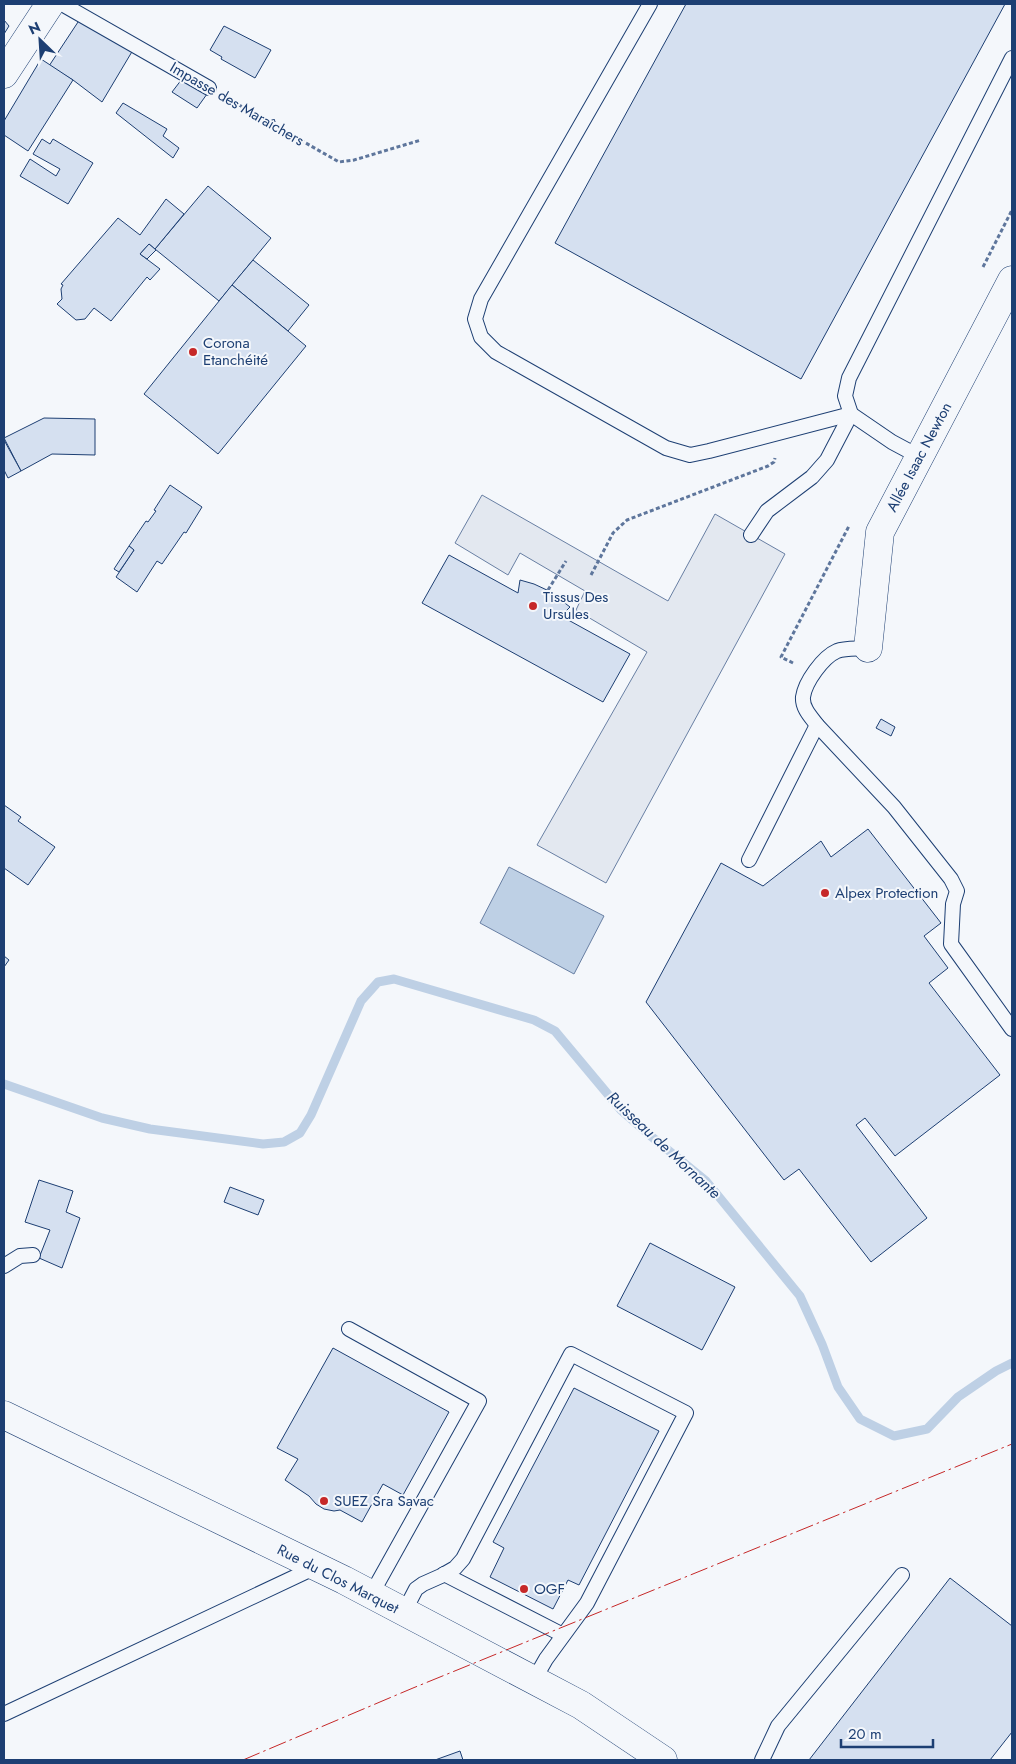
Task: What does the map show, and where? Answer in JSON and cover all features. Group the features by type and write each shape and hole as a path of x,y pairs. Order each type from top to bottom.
{"street":[{"path":"4,74 50,4"},
{"name":"Allée Isaac Newton","path":"868,648 880,532 1012,280"},
{"name":"Rue du Clos Marquet","path":"4,1415 370,1594 581,1705 663,1760"}],"lane":[{"name":"Impasse des Maraîchers","path":"62,4 209,88"},
{"path":"650,4 482,298 475,319 481,337 496,352 666,448 690,455 851,414"},
{"path":"920,456 892,442 851,414 845,396 849,378 1012,58"},
{"path":"751,535 767,512 812,477 827,460 851,414"},
{"path":"868,648 837,651 824,660 809,680 803,698 806,710 894,807 951,879 956,891 953,904 951,944 1012,1029"},
{"path":"749,860 817,724"},
{"path":"4,1266 20,1256 33,1255"},
{"path":"349,1329 479,1401 370,1594"},
{"path":"404,1612 416,1589 455,1568 463,1559 570,1354 686,1413 587,1603 546,1659 534,1680"},
{"path":"4,1714 316,1566"},
{"path":"444,1574 563,1635"},
{"path":"762,1760 778,1726 902,1575"}],"path":[{"name":"Impasse des Maraîchers","path":"209,88 339,162 354,160 421,140"},
{"path":"591,575 613,532 627,520 774,462 775,457 768,436"},
{"path":"548,590 566,561"}],"shaded area":[{"path":"482,495 668,601 715,514 785,554 606,883 537,845 647,652 576,610 585,591 520,553 508,575 455,543"}],"water":[{"path":"509,867 604,916 574,974 480,923"}],"building":[{"path":"686,4 1005,4 801,379 555,243"},
{"path":"80,19 133,50 102,102 73,80 49,66"},
{"path":"4,20 9,26 4,34"},
{"path":"224,26 271,50 255,78 221,59 222,57 210,50"},
{"path":"41,59 73,80 28,151 4,135 4,121"},
{"path":"182,79 207,94 197,108 172,92"},
{"path":"123,103 167,129 163,136 179,148 173,158 116,113"},
{"path":"42,139 50,144 53,139 93,163 68,204 20,176 30,159 56,176 60,169 33,154"},
{"path":"208,186 271,238 219,301 155,249"},
{"path":"166,199 184,214 155,249 149,244 140,254 160,269 150,280 147,277 111,321 94,308 85,319 76,320 57,304 62,299 61,289 63,285 61,284 118,218 140,235"},
{"path":"149,244 156,250 147,259 140,254"},
{"path":"253,260 309,305 288,331 232,285"},
{"path":"232,285 306,346 218,454 144,394"},
{"path":"44,418 95,419 95,455 52,454 21,471 4,438"},
{"path":"4,440 21,471 8,478 4,470"},
{"path":"170,485 202,507 186,533 184,532 162,564 157,561 137,592 116,577 134,550 129,546 146,521 148,522 156,511 154,510"},
{"path":"129,546 134,550 119,572 114,569"},
{"path":"449,555 518,593 520,580 549,591 570,607 561,616 630,654 603,702 422,603"},
{"path":"881,719 895,727 891,736 876,728"},
{"path":"4,805 21,817 18,821 55,847 28,885 4,868"},
{"path":"868,829 941,923 924,936 948,968 929,983 1000,1075 895,1156 865,1118 856,1125 927,1218 871,1262 799,1169 784,1180 646,1002 721,863 763,886 821,841 831,857"},
{"path":"4,956 9,960 4,967"},
{"path":"39,1180 73,1191 66,1212 80,1218 62,1268 39,1258 50,1230 25,1222"},
{"path":"230,1187 264,1200 258,1215 224,1202"},
{"path":"650,1243 735,1287 702,1350 617,1306"},
{"path":"333,1348 449,1412 403,1495 383,1484 362,1522 340,1510 324,1509 285,1480 298,1459 277,1448"},
{"path":"574,1388 659,1431 579,1585 568,1580 553,1609 490,1577 504,1548 493,1542"},
{"path":"950,1578 1012,1626 1012,1732 990,1760 809,1760"},
{"path":"460,1751 463,1760 435,1760"}],"waterway":[{"name":"Ruisseau de Mornante","path":"4,1084 102,1118 150,1129 263,1144 284,1142 300,1133 311,1115 361,1001 378,982 394,979 534,1020 555,1031 621,1110 706,1181 800,1296 822,1344 838,1387 860,1419 894,1436 927,1429 958,1397 996,1371 1012,1363"}],"power":[{"path":"243,1760 413,1688 1012,1444"}],"place":[{"name":"Corona Etanchéité","path":"193,352"},
{"name":"Tissus Des Ursules","path":"533,606"},
{"name":"Alpex Protection","path":"825,893"},
{"name":"SUEZ Sra Savac","path":"324,1501"},
{"name":"OGF","path":"524,1589"}]}
